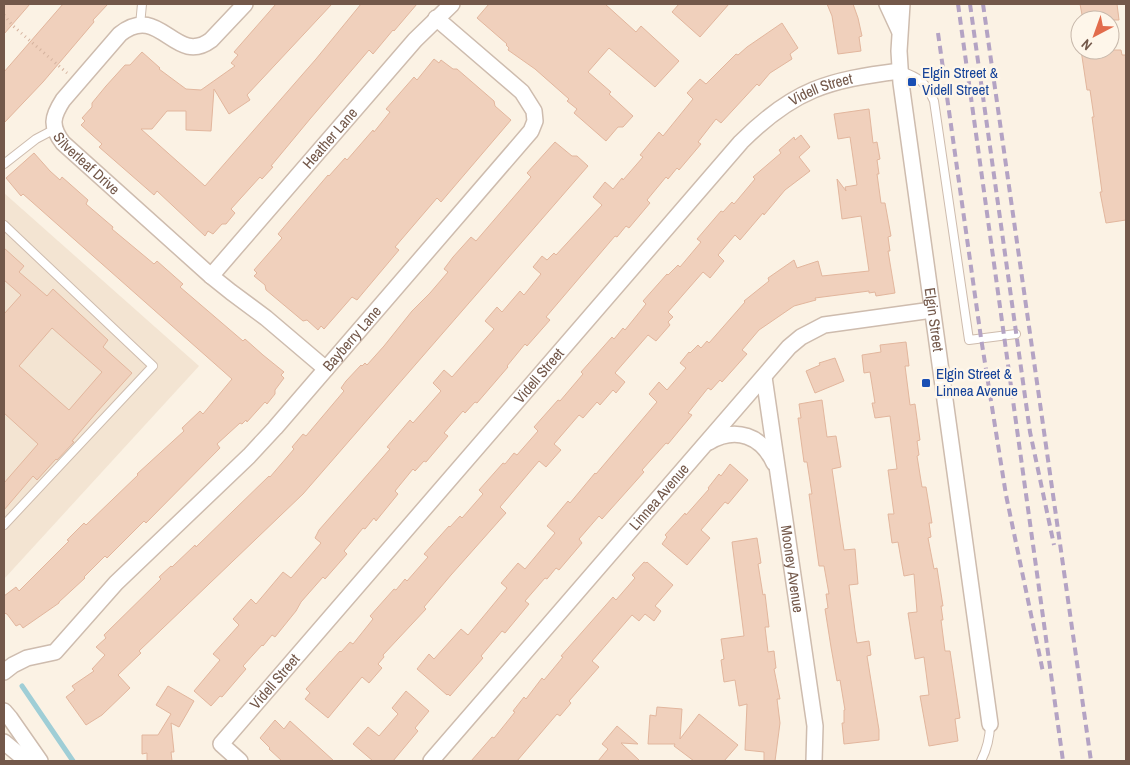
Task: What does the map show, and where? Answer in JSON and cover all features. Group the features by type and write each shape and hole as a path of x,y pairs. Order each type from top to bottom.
{"street":[{"path":"140,25 153,26 178,43 196,47 204,45 217,34 245,4"},
{"name":"Heather Lane","path":"211,276 415,40 452,4"},
{"path":"887,4 900,32"},
{"name":"Elgin Street","path":"902,4 900,71 990,724"},
{"name":"Bayberry Lane","path":"4,672 27,658 55,652 116,583 249,456 531,131 535,121 534,111 522,92 436,18"},
{"name":"Silverleaf Drive","path":"140,25 127,29 120,34 63,100 57,110 54,122 56,134 63,143 211,276 266,318 326,369"},
{"name":"Videll Street","path":"240,761 221,744 741,142 783,106 814,89 857,76 900,71"},
{"name":"Linnea Avenue","path":"431,761 790,347 801,337 824,325 932,310"},
{"name":"Mooney Avenue","path":"764,377 814,726 814,761"},
{"path":"706,444 716,438 725,436 736,434 747,436 758,440 766,448 778,470"},
{"path":"4,711 40,761"},
{"path":"4,742 27,761"}],"lane":[{"path":"140,25 142,4"},
{"path":"900,71 918,78 927,86 934,101 968,340 1016,334"},
{"path":"4,164 36,139 55,129"},
{"path":"4,224 153,366 5,520"},
{"path":"981,761 988,741 990,724"}],"path":[{"path":"4,15 12,25 67,73"}],"shaded area":[{"path":"4,193 199,366 4,579"}],"building":[{"path":"4,4 30,4 4,34"},
{"path":"63,4 108,4 43,82 4,123 4,72"},
{"path":"276,4 332,4 247,95 250,100 229,114 214,89 211,131 186,130 186,111 167,111 152,129 141,129 205,186 316,59 361,4 417,4 373,54 369,50 271,166 273,167 262,179 260,177 231,209 235,213 226,224 222,224 213,234 208,231 205,236 157,191 154,195 99,147 102,144 81,125 85,121 82,118 92,107 92,103 125,65 130,65 142,52 159,69 186,89 201,90 235,66 231,63 238,55 234,52"},
{"path":"489,4 605,4 636,32 641,26 679,61 655,87 609,48 588,72 611,92 609,94 633,116 623,127 618,127 606,141 574,113 577,109 567,101 569,99 535,69 508,50 507,44 477,18"},
{"path":"679,4 729,4 700,37 672,12"},
{"path":"827,4 853,4 862,36 859,37 861,51 838,54 832,16"},
{"path":"1080,4 1117,4 1118,10 1081,10"},
{"path":"782,23 798,48 790,54 792,59 770,73 759,86 757,84 721,123 716,119 698,142 701,144 679,170 677,168 668,179 666,177 647,200 650,203 629,228 626,226 617,237 615,236 546,317 550,320 527,346 525,344 477,403 475,402 465,413 463,411 444,433 448,436 426,462 424,461 415,471 413,469 395,491 398,494 376,521 374,518 365,529 363,528 344,551 347,554 301,602 275,637 272,635 243,666 246,669 222,697 220,696 211,706 194,691 220,660 213,654 239,625 233,619 251,599 256,604 283,572 291,578 321,543 315,538 319,530 390,449 387,447 410,420 413,423 441,391 433,383 444,370 452,377 494,329 485,321 497,307 502,312 520,291 524,295 541,274 533,267 542,256 547,260 554,253 556,255 602,205 593,197 605,182 613,189 622,178 623,180 643,157 640,155 659,132 663,136 693,99 687,93 700,79 706,84 736,54 738,55"},
{"path":"1121,50 1122,55 1126,55 1126,220 1106,223 1100,192 1102,192 1092,117 1094,117 1090,90 1087,90 1082,60 1120,60"},
{"path":"434,59 439,63 441,60 453,69 457,69 494,101 495,106 511,120 441,202 437,198 395,247 399,250 357,300 352,297 324,329 321,326 318,330 307,320 303,321 266,290 265,285 254,276 257,273 254,270 282,238 278,234 328,175 345,158 347,160 373,130 374,132 390,112 386,109 414,77 417,80"},
{"path":"869,109 873,143 877,142 880,159 877,160 879,174 877,174 881,203 885,203 891,236 888,237 890,251 888,251 895,293 876,296 875,292 869,293 869,291 815,298 816,300 794,306 759,330 742,350 747,354 722,382 720,380 711,390 708,388 688,413 692,415 668,444 666,443 642,470 644,472 602,519 599,516 579,539 582,543 559,570 556,568 547,579 545,578 525,601 529,604 505,633 502,631 481,656 483,658 450,696 447,695 417,669 429,654 434,659 461,629 468,635 507,588 501,583 518,563 525,569 555,533 547,526 568,501 570,503 596,474 657,402 649,394 659,382 667,390 686,368 680,363 689,352 698,345 701,348 707,341 709,343 744,301 769,281 768,278 794,260 797,268 818,261 822,276 869,271 861,216 842,219 837,179 846,191 845,187 857,185 850,137 838,139 834,114"},
{"path":"801,135 810,147 799,157 810,171 785,190 740,240 735,235 718,255 724,261 710,278 703,272 668,312 673,317 668,322 670,325 656,341 648,335 615,373 625,382 616,393 613,390 600,405 597,402 583,418 579,415 554,444 561,450 546,467 539,461 500,507 506,513 424,607 426,609 383,655 384,657 378,664 382,668 369,683 362,677 328,718 305,699 310,693 306,689 340,651 350,642 353,644 373,619 370,616 394,589 396,590 405,579 407,581 428,557 424,554 449,526 460,516 462,518 483,494 479,490 503,463 505,464 514,453 517,455 538,431 534,427 558,400 560,401 583,374 581,372 612,337 614,339 623,328 625,330 646,304 643,301 667,274 678,265 680,267 701,242 697,239 721,211 723,212 732,202 734,204 755,179 753,177 781,153 779,150 794,137 795,140"},
{"path":"555,142 572,156 577,156 588,166 303,494 139,651 141,653 118,675 130,688 102,715 86,725 66,697 75,690 72,686 94,671 92,669 105,655 96,647 106,638 104,635 161,579 159,577 195,545 196,547 270,477 294,449 292,447 303,434 306,436 344,391 341,388 346,381 361,365 365,363 367,365 412,311 448,272 444,269 453,257 471,237 476,241 531,177 527,173"},
{"path":"34,153 60,180 62,177 88,200 86,204 113,227 112,229 154,264 157,261 183,284 180,287 243,341 245,339 284,372 281,375 284,378 267,404 265,402 247,422 246,420 242,424 240,423 217,444 220,448 146,523 144,521 107,558 105,556 59,603 23,628 20,624 16,626 7,614 4,613 4,596 16,587 19,591 69,541 67,540 84,523 86,525 137,474 184,431 182,428 200,411 203,414 232,379 23,194 21,196 6,178"},
{"path":"4,248 24,266 19,272 47,296 53,289 108,340 103,347 132,373 72,441 74,442 37,480 33,476 4,510 4,483 38,444 4,413 4,314 21,295 4,280","holes":["52,328 102,372 69,410 19,366"]},
{"path":"906,342 909,366 905,366 910,405 915,404 920,440 917,441 919,455 917,456 922,487 926,487 932,523 929,523 931,537 928,538 934,569 937,568 943,606 941,606 943,620 941,620 945,651 950,651 960,718 955,719 958,741 929,746 920,696 929,695 924,657 915,659 908,613 917,612 914,574 904,576 898,542 892,543 888,514 894,514 888,470 897,469 890,416 875,418 872,403 875,403 870,372 864,373 862,355 881,352 880,345"},
{"path":"835,358 844,381 815,393 806,371 820,365 819,363"},
{"path":"822,400 827,437 836,436 841,467 832,469 844,550 855,549 858,584 849,585 857,643 869,641 871,655 867,656 879,740 844,744 842,723 844,723 845,710 840,680 837,681 825,609 828,608 826,594 829,594 824,566 819,566 809,494 812,494 807,462 804,462 798,418 801,418 799,404"},
{"path":"730,464 748,480 728,504 725,502 701,530 710,538 687,565 662,544 667,537 665,535 685,513 686,515 709,489 719,474 721,476"},
{"path":"757,538 761,563 758,564 763,595 765,594 769,627 765,627 768,652 774,651 776,668 774,669 780,699 777,699 780,723 775,761 764,761 764,752 745,750 747,704 739,706 735,680 724,682 721,660 724,659 721,639 744,636 732,542"},
{"path":"644,562 647,562 673,585 655,606 661,611 654,621 645,614 639,621 632,615 592,661 599,667 569,701 571,703 560,716 557,714 517,761 471,761 492,737 494,738 515,712 513,711 524,697 526,699 542,678 544,680 563,657 561,656 613,597 616,600 635,578 632,575"},
{"path":"168,686 194,701 179,727 171,723 174,752 171,752 172,761 147,761 147,753 142,754 142,735 158,735 171,714 156,705"},
{"path":"406,691 429,711 415,728 418,731 393,761 373,761 353,744 368,727 379,736 398,714 392,708"},
{"path":"657,707 682,709 680,739 699,714 738,745 724,761 694,761 674,746 675,744 648,744 650,715 656,716"},
{"path":"275,720 284,729 290,721 334,761 282,761 260,738"},
{"path":"617,726 638,744 621,743 640,761 598,761 608,749 602,744"}],"waterway":[{"path":"22,686 73,761"}],"railway":[{"path":"958,4 1063,761"},
{"path":"970,4 1030,432 1054,545"},
{"path":"983,4 1091,761"},
{"path":"938,33 981,338 1006,495 1043,672"}],"place":[{"name":"Elgin Street & Videll Street","path":"912,82"},
{"name":"Elgin Street & Linnea Avenue","path":"926,383"}]}
